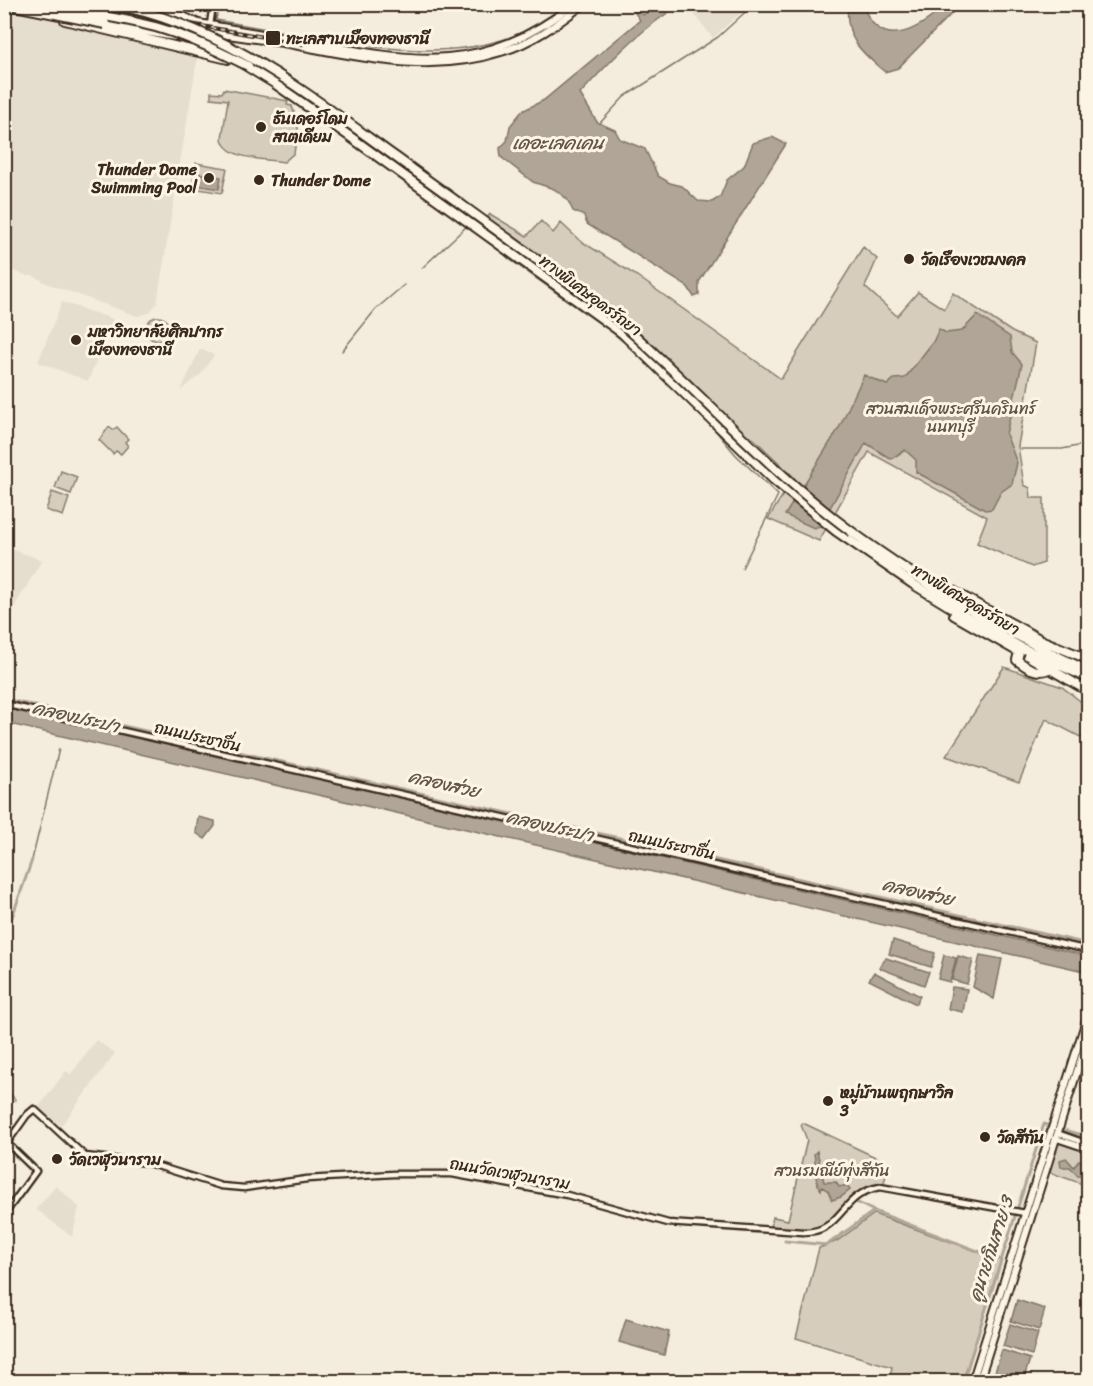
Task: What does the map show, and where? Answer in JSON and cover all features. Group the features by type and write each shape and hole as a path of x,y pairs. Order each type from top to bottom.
{"highway":[{"path":"5,4 152,32 188,40 202,47"},
{"path":"25,4 55,17 214,54 248,66"},
{"name":"ทางพิเศษอุดรรัถยา","path":"38,4 117,18 161,29 210,47 248,66 352,138 622,333 774,480 836,531 913,584 962,614 1022,648 1089,681"},
{"name":"ทางพิเศษอุดรรัถยา","path":"111,4 138,9 211,36 299,87 554,272 644,342 778,472 842,525 912,573 1035,646 1089,670"},
{"path":"122,4 138,9"},
{"path":"154,4 196,22"},
{"path":"152,32 183,28"},
{"path":"836,531 899,580 970,625 1019,652 1017,660 1026,668 1038,671 1047,667 1089,681"},
{"path":"912,573 936,582 1043,641 1089,659"},
{"path":"1047,667 1089,692"}],"main road":[{"path":"60,4 183,28 385,62 437,64 468,60 513,48 552,28 584,4"},
{"path":"95,4 386,56 437,59 488,51 516,41 549,24 574,4"},
{"path":"979,1382 1089,1014"},
{"path":"1069,1083 1089,1037"},
{"path":"972,1382 1021,1212 1054,1131"}],"street":[{"path":"210,25 213,4"},
{"name":"ถนนประชาชื่น","path":"4,704 1089,950"},
{"name":"ถนนวัดเวฬุวนาราม","path":"4,1215 36,1171 7,1143 34,1109 85,1156 106,1156 148,1163 212,1184 234,1188 307,1179 441,1174 567,1194 668,1222 803,1232 820,1231 827,1228 852,1197 880,1187 1021,1212"},
{"path":"1054,1131 1089,1144"},
{"path":"1054,1131 1089,1149"}],"shaded area":[{"path":"687,5 749,5 713,38"},
{"path":"4,9 198,54 157,303 149,313 137,316 48,284 34,276 5,268"},
{"name":"มหาวิทยาลัยศิลปากร เมืองทองธานี","path":"62,302 113,319 88,381 38,362"},
{"path":"200,349 214,355 201,374 181,390"},
{"path":"5,547 42,560 13,609 5,617"},
{"path":"96,1040 115,1053 61,1126 38,1108 66,1071 71,1074"},
{"path":"56,1186 79,1207 72,1237 36,1209"}],"green space":[{"name":"ธันเดอร์โดม สเตเดียม","path":"224,89 288,101 287,105 292,106 295,115 300,116 294,153 284,162 248,157 231,151 222,138 228,100 211,98 211,92 222,93"},
{"name":"Thunder Dome Swimming Pool","path":"196,163 227,168 222,193 192,188"},
{"path":"490,214 527,236 541,221 553,233 561,223 579,240 637,276 781,379 863,247 877,259 865,287 897,316 918,292 944,309 953,293 1012,332 1036,343 1018,446 1024,485 1030,488 1031,498 1044,498 1044,563 1032,567 977,543 987,517 869,452 819,541 768,519 794,477 754,439 742,432 641,334 487,218"},
{"path":"158,317 163,318 169,324 169,334 163,340 158,341 153,340 147,334 146,329 147,324 153,318"},
{"path":"109,427 113,430 117,427 128,439 125,442 128,446 121,454 116,451 113,454 99,440"},
{"path":"61,471 77,477 71,494 55,488"},
{"path":"52,492 69,498 63,516 46,510"},
{"path":"1004,667 1062,687 1088,707 1088,741 1046,719 1019,782 946,756"},
{"name":"สวนรมณีย์ทุ่งสีกัน","path":"803,1123 890,1164 883,1185 857,1193 824,1226 814,1230 798,1230 771,1226 773,1217 788,1220 807,1140 801,1125"},
{"path":"1060,1143 1088,1152 1088,1186 1046,1171 1055,1145"},
{"path":"874,1214 1001,1260 963,1381 889,1381 892,1367 796,1338 819,1248 837,1241"}],"water":[{"name":"เดอะเลคเคน","path":"657,5 663,5 669,12 622,50 580,94 597,122 615,130 620,139 645,149 658,176 670,183 682,186 698,201 712,202 720,197 727,180 744,166 753,143 772,137 786,144 699,282 699,295 694,297 688,287 587,224 584,216 573,211 567,199 554,189 533,182 501,157 500,148 507,141 510,126 522,111 544,100 640,20 633,10 636,7 643,15"},
{"path":"848,5 863,5 870,20 879,29 890,33 913,28 946,5 960,5 898,68 885,72 856,44 849,27"},
{"path":"198,173 221,177 219,189 196,185"},
{"name":"สวนสมเด็จพระศรีนครินทร์ นนทบุรี","path":"977,315 1010,337 1012,352 1022,364 1006,434 1017,463 1012,484 1001,492 992,509 985,510 916,472 916,460 905,450 891,459 866,443 820,526 814,528 785,515 839,428 864,375 887,385 894,379 905,378 933,342 939,329 946,333 962,331"},
{"path":"5,707 1088,956 1088,972 5,723"},
{"path":"198,817 215,821 215,826 205,839 196,833"},
{"path":"893,940 935,953 931,967 889,954"},
{"path":"944,955 956,958 950,982 938,979"},
{"path":"980,955 1002,959 994,999 973,987"},
{"path":"958,956 973,960 967,984 952,980"},
{"path":"886,958 929,972 924,985 879,968"},
{"path":"874,972 920,996 916,1004 869,980"},
{"path":"952,987 967,989 963,1012 948,1009"},
{"path":"817,1151 824,1182 836,1182 839,1187 847,1185 850,1190 841,1197 832,1200 828,1191 822,1187 821,1190 816,1177 814,1154"},
{"path":"1066,1158 1074,1167 1079,1160 1084,1162 1085,1173 1078,1176 1070,1167 1061,1167 1060,1160"},
{"path":"1017,1300 1045,1309 1039,1330 1011,1321"},
{"path":"626,1319 669,1332 664,1355 619,1342"},
{"path":"1010,1324 1038,1333 1032,1355 1003,1346"},
{"path":"1002,1350 1030,1359 1023,1381 995,1372"}],"waterway":[{"path":"563,8 567,4"},
{"path":"600,123 624,97 718,37 754,4"},
{"path":"217,14 216,20 358,45"},
{"path":"367,46 412,50 456,49 499,41 541,23"},
{"path":"422,268 467,226"},
{"path":"497,247 509,259 614,334 643,358"},
{"path":"342,351 376,309 404,285"},
{"path":"653,368 709,423 736,455 778,495 742,568"},
{"path":"1021,449 1062,449 1088,444"},
{"name":"คลองส่วย","path":"4,699 1088,944"},
{"path":"32,860 59,749"},
{"path":"4,940 32,860"},
{"path":"4,1088 15,1100"},
{"name":"คูนายกิมสาย 3","path":"963,1382 1044,1124 1088,1137"},
{"path":"854,1201 874,1211"},
{"path":"785,1241 827,1245 874,1211 1001,1260"}],"railway":[{"path":"78,4 303,44"}],"place":[{"name":"ทะเลสาบเมืองทองธานี","path":"273,38"},
{"name":"ธันเดอร์โดม สเตเดียม","path":"261,127"},
{"name":"Thunder Dome Swimming Pool","path":"209,178"},
{"name":"Thunder Dome","path":"259,180"},
{"name":"วัดเรืองเวชมงคล","path":"909,259"},
{"name":"มหาวิทยาลัยศิลปากร เมืองทองธานี","path":"76,340"},
{"name":"หมู่บ้านพฤกษาวิล 3","path":"828,1101"},
{"name":"วัดสีกัน","path":"985,1137"},
{"name":"วัดเวฬุวนาราม","path":"57,1159"}],"water label":[{"name":"คลองประปา","path":"76,717"},
{"name":"คลองประปา","path":"550,826"}]}
